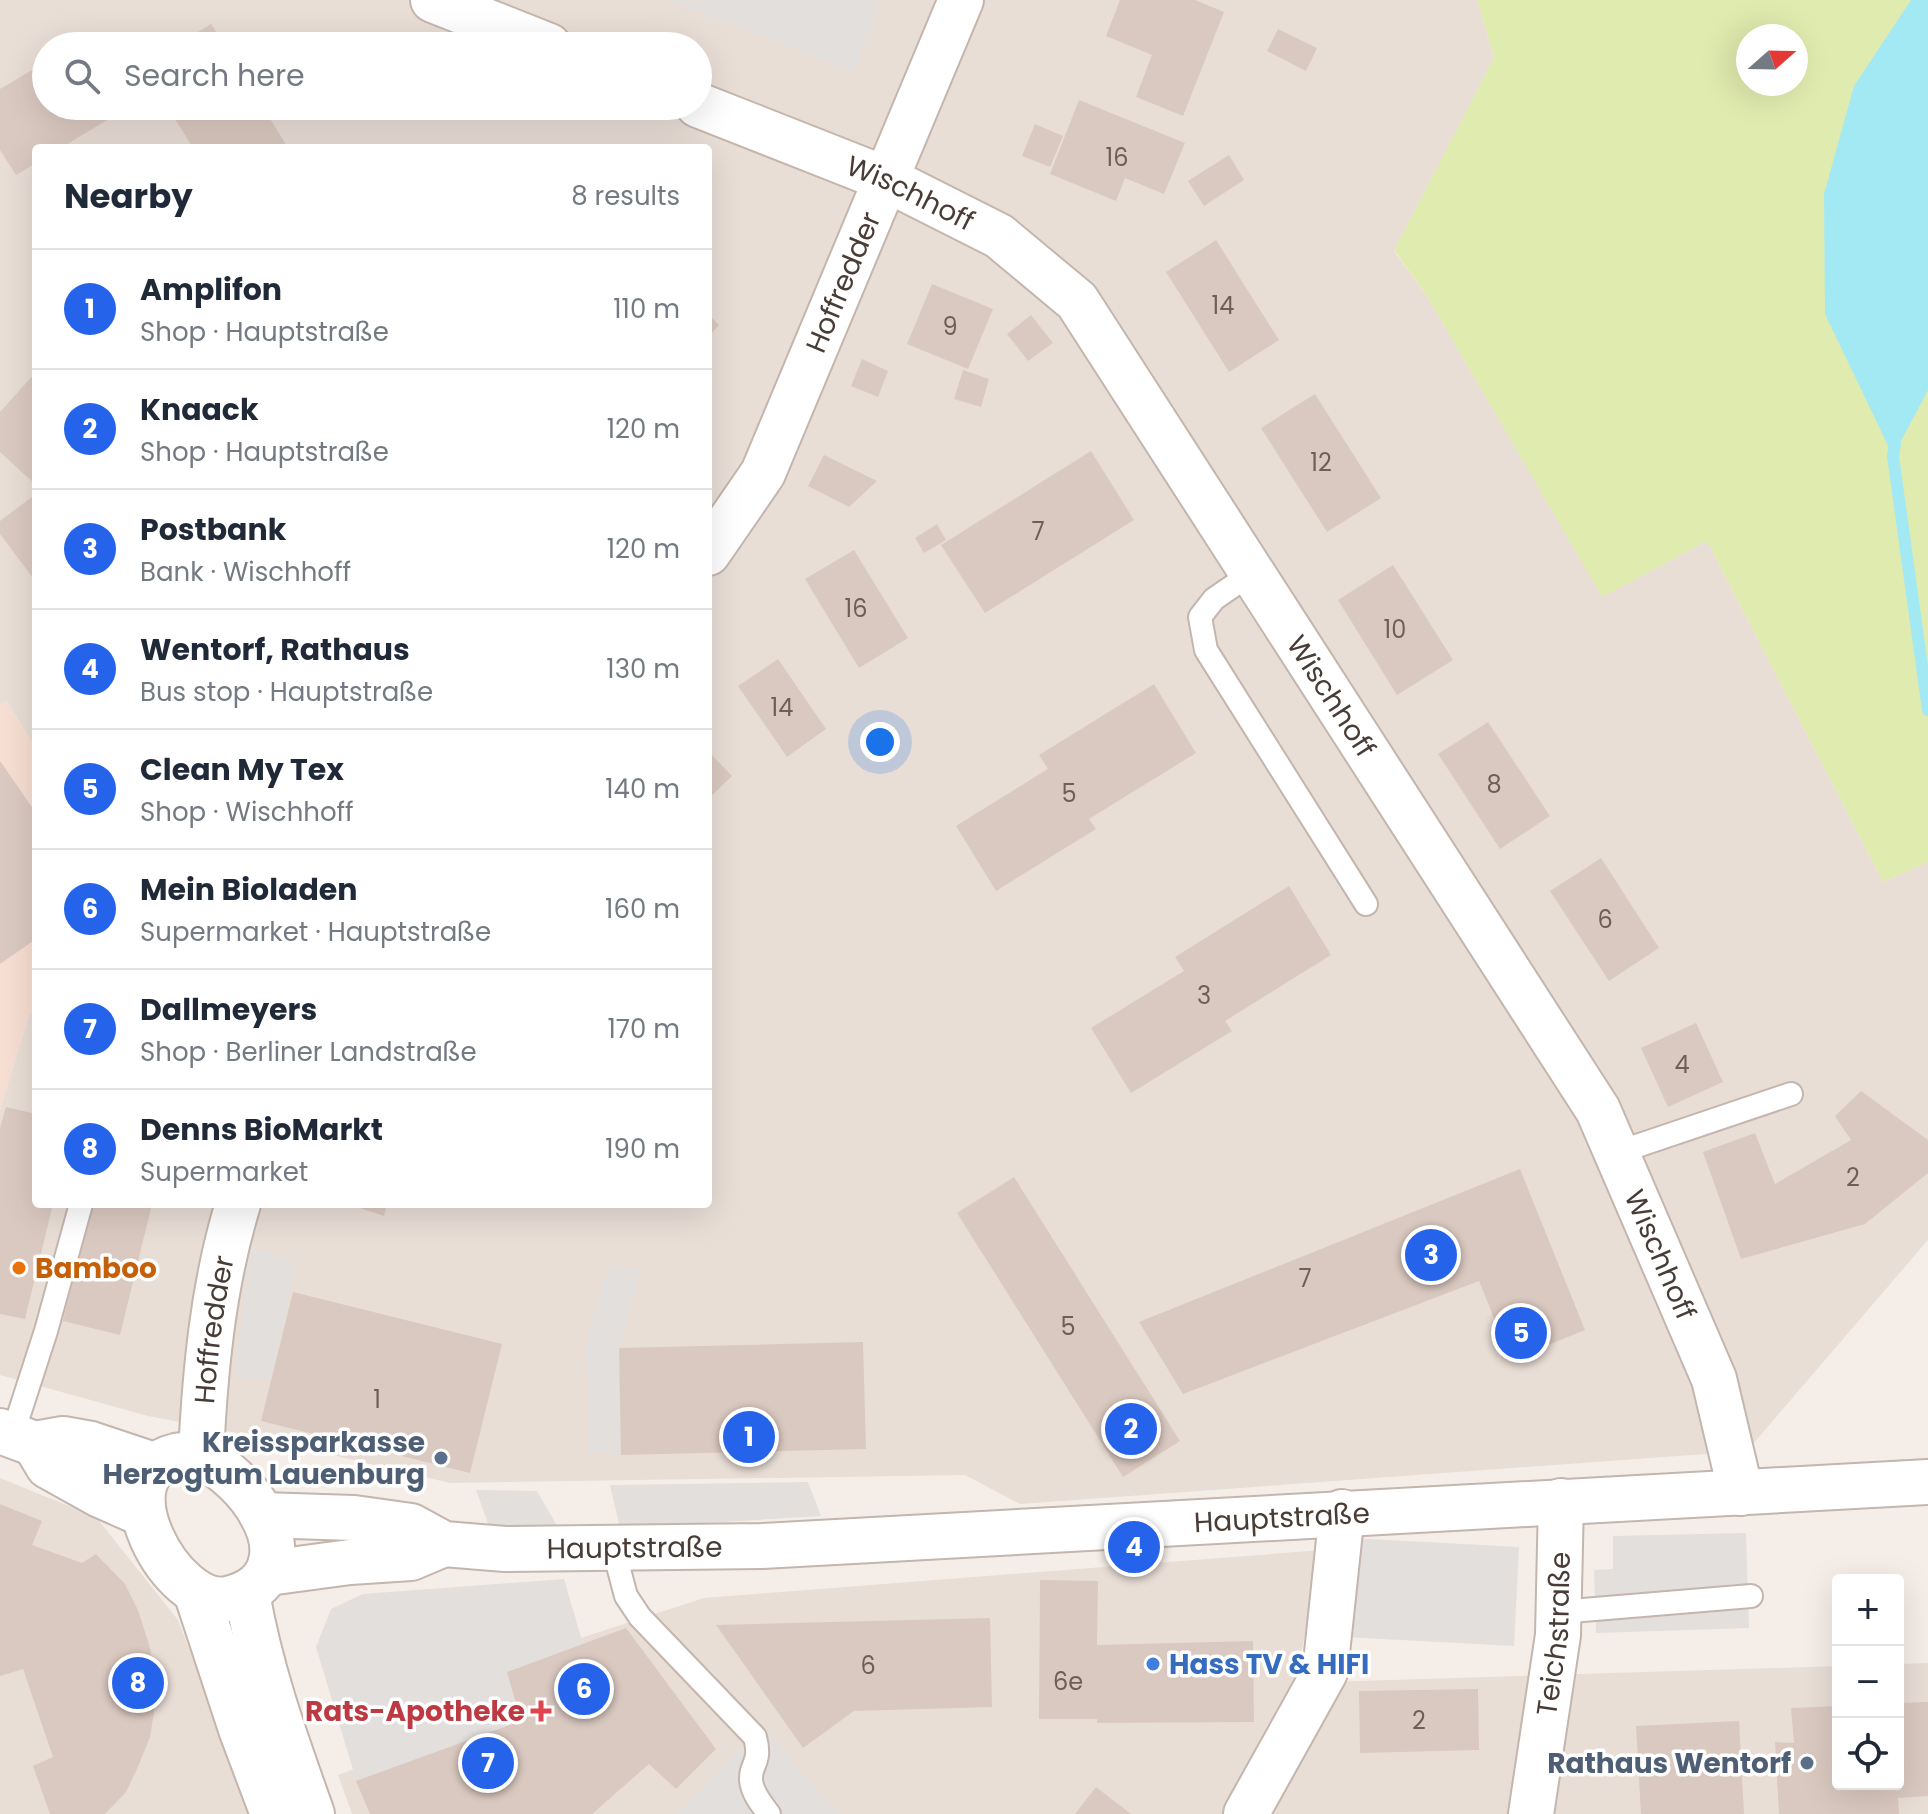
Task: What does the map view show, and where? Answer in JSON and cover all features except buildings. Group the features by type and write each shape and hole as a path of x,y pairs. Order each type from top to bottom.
{"street":[{"path":"433,0 514,32"},
{"name":"Hoffredder","path":"712,547 763,473 958,1"},
{"name":"Wischhoff","path":"712,111 886,179 999,236 1077,301 1598,1110 1714,1379 1741,1493"},
{"name":"Hoffredder","path":"201,1455 203,1405 215,1309 228,1237 237,1208"},
{"path":"16,1437 91,1444 157,1466"},
{"path":"16,1437 48,1466 100,1495 143,1514"},
{"path":"257,1583 213,1600 196,1592 172,1568 150,1536 143,1514 141,1494 148,1476 157,1466 175,1456 201,1455 235,1481 262,1515 274,1557 257,1583 253,1632 276,1715 312,1814"},
{"name":"Hauptstraße","path":"262,1515 354,1518 411,1526 444,1544 505,1549 762,1546 1928,1482"},
{"name":"Teichstraße","path":"1531,1814 1558,1635 1561,1501"},
{"path":"1246,1814 1325,1672 1342,1512"},
{"name":"Hauptstraße","path":"257,1583 350,1562 411,1558 444,1544"},
{"path":"196,1592 225,1683 273,1814"}],"lane":[{"path":"1252,573 1214,599 1200,617 1206,650 1366,904"},
{"path":"1616,1153 1791,1094"},
{"path":"16,1437 80,1208"},
{"path":"613,1547 626,1596 640,1617 755,1737 760,1754 751,1779 759,1802 769,1814"},
{"path":"1559,1612 1751,1596"}],"shaded area":[{"path":"0,0 1477,0 1494,58 1394,251 1427,296 1602,596 1707,541 1883,882 1928,862 1928,1240 1747,1451 1020,1504 965,1475 450,1483 257,1437 148,1416 0,1375 0,1110 32,1013 32,1208 712,1208 712,144 32,144 32,742 6,701 0,704"},
{"path":"668,0 881,0 854,72"},
{"path":"5,700 32,742 32,1013 0,1110 0,704"},
{"path":"252,1247 297,1263 271,1379 234,1378"},
{"path":"609,1264 641,1270 619,1348 621,1455 588,1451 586,1341"},
{"path":"0,1478 96,1517 178,1620 252,1814 0,1814"},
{"path":"808,1482 821,1516 620,1528 610,1485"},
{"path":"476,1490 537,1491 559,1529 491,1532"},
{"path":"1746,1533 1749,1628 1596,1633 1594,1570 1613,1569 1613,1536"},
{"path":"1350,1538 1519,1547 1514,1646 1345,1637"},
{"path":"1322,1550 1295,1683 1832,1666 1832,1790 1904,1790 1904,1664 1928,1663 1928,1814 352,1814 338,1775 502,1713 491,1667 704,1598"},
{"path":"564,1579 583,1644 507,1672 521,1721 357,1783 316,1647 331,1609 363,1594"},
{"path":"761,1725 839,1814 677,1814"}],"green space":[{"path":"1477,0 1928,0 1928,862 1883,882 1707,541 1602,597 1427,296 1394,250 1494,58"}],"water":[{"path":"1911,0 1928,0 1928,390 1893,456 1825,314 1824,194 1854,86"}],"waterway":[{"path":"1895,444 1893,456 1928,710"}],"place":[{"name":"Postbank","path":"1431,1255"},
{"name":"Bamboo","path":"19,1268"},
{"name":"Clean My Tex","path":"1521,1333"},
{"name":"Knaack","path":"1131,1429"},
{"name":"Amplifon","path":"749,1437"},
{"name":"Kreissparkasse Herzogtum Lauenburg","path":"441,1458"},
{"name":"Wentorf, Rathaus","path":"1134,1547"},
{"name":"Hass TV & HIFI","path":"1153,1664"},
{"name":"Denns BioMarkt","path":"138,1683"},
{"name":"Mein Bioladen","path":"584,1689"},
{"name":"Rats-Apotheke","path":"541,1711"},
{"name":"Dallmeyers","path":"488,1763"},
{"name":"Rathaus Wentorf","path":"1807,1763"}]}
